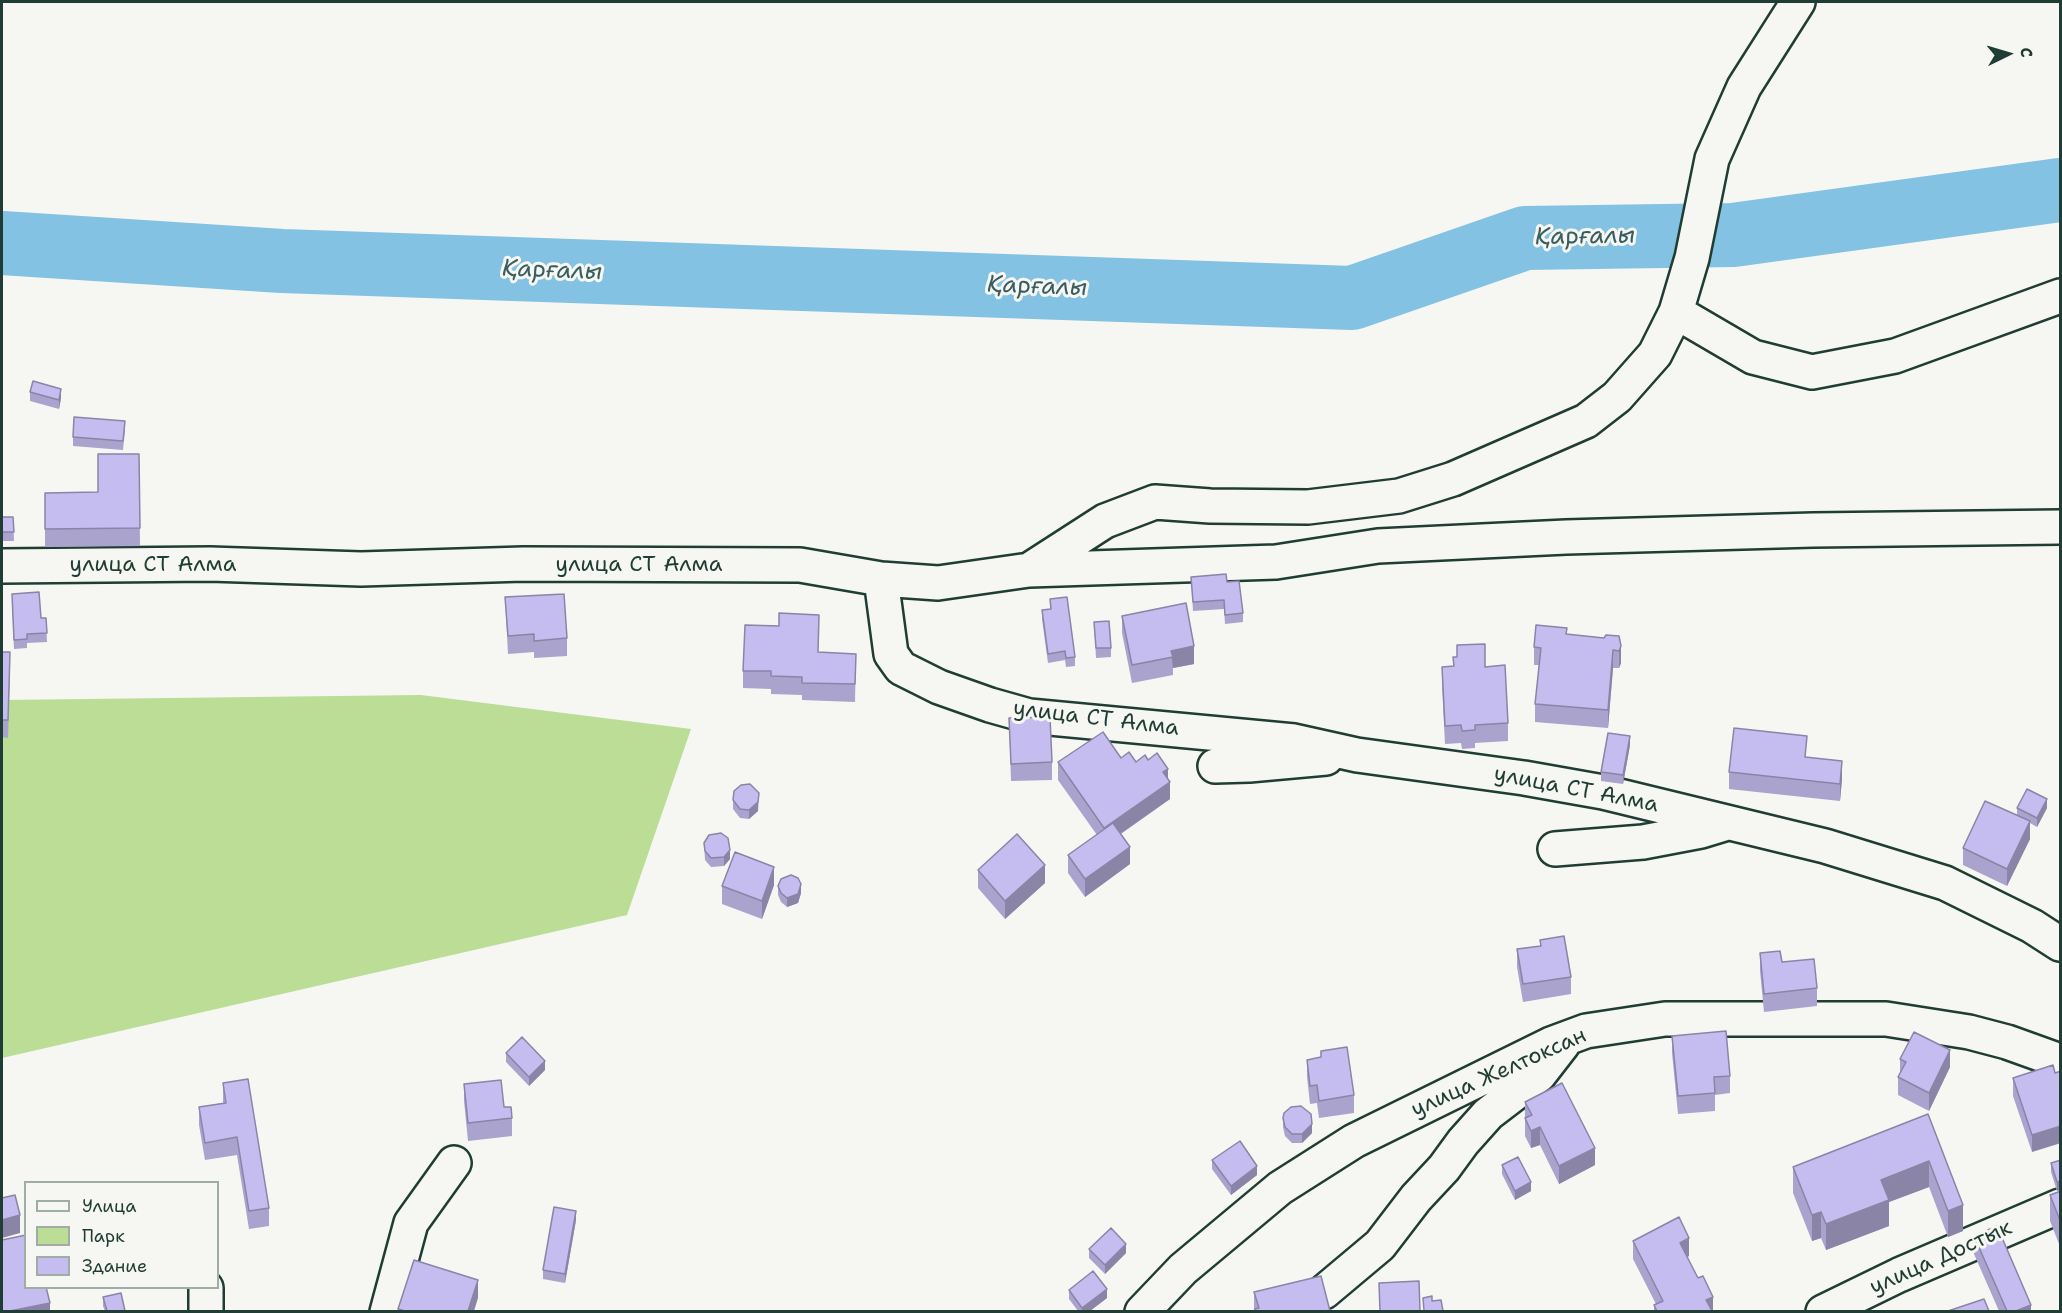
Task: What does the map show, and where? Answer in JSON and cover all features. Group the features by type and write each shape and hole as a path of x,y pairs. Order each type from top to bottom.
{"street":[{"path":"1029,570 1105,521 1155,502 1210,506 1308,507 1399,496 1454,479 1586,421 1617,397 1655,354 1676,312 1692,258 1712,159 1744,87 1798,2"},
{"path":"1676,312 1753,357 1812,372 1895,356 2061,296"},
{"path":"881,579 938,583 1029,570 1276,562 1378,546 1554,538 1813,530 2061,527"},
{"name":"улица СТ Алма","path":"2,566 210,564 361,569 523,564 800,565 881,579 891,654 901,668 939,687 1029,716 1294,741 1357,755 1524,778 1603,792 1825,846 1945,883 2032,926 2061,944"},
{"path":"1215,766 1357,755"},
{"path":"1555,849 1643,843 1701,831 1729,822"},
{"name":"улица Желтоксан","path":"1142,1311 1183,1269 1280,1188 1354,1141 1586,1031 1665,1019 1886,1019 1969,1032 2007,1042 2061,1061"},
{"path":"1324,1292 1380,1245 1416,1198 1444,1168 1462,1142 1488,1114 1539,1075 1568,1038"},
{"path":"387,1311 411,1223 454,1163"},
{"name":"улица Достык","path":"1823,1311 1899,1275 2061,1206"},
{"path":"206,1289 206,1311"}],"green space":[{"path":"421,695 691,729 627,915 2,1058 2,700"}],"building":[{"path":"33,381 61,389 59,400 30,392"},
{"path":"74,417 125,421 123,441 73,437"},
{"path":"98,454 139,454 140,528 45,529 45,493 98,492"},
{"path":"2,517 13,517 14,532 2,532"},
{"path":"1226,574 1227,582 1239,581 1243,613 1225,615 1224,600 1193,602 1191,577"},
{"path":"39,592 41,618 46,618 47,633 27,634 27,639 14,640 12,594"},
{"path":"564,594 567,638 534,641 534,634 508,636 505,597"},
{"path":"1067,597 1075,657 1066,658 1065,651 1048,654 1042,610 1051,609 1050,599"},
{"path":"1186,603 1194,646 1171,651 1173,657 1132,665 1122,616"},
{"path":"779,613 819,615 818,652 856,654 855,684 802,683 802,677 771,676 771,671 743,671 745,625 779,626"},
{"path":"1109,621 1111,648 1096,648 1094,622"},
{"path":"1536,625 1567,628 1566,634 1604,638 1606,635 1619,636 1621,646 1619,651 1613,650 1608,710 1535,704 1541,648 1534,647"},
{"path":"1485,644 1485,667 1505,665 1508,723 1475,725 1475,730 1462,731 1461,725 1445,726 1442,667 1454,666 1453,657 1457,657 1457,645"},
{"path":"2,652 10,652 8,720 2,720"},
{"path":"1050,717 1052,762 1011,764 1009,718"},
{"path":"1734,728 1807,736 1805,757 1842,761 1840,784 1729,772"},
{"path":"1103,732 1121,758 1129,752 1136,762 1145,755 1148,760 1157,753 1168,769 1163,772 1170,782 1104,828 1058,762"},
{"path":"1608,733 1630,736 1623,775 1601,772"},
{"path":"750,784 759,793 758,802 749,810 740,809 733,800 734,791 741,785"},
{"path":"2027,789 2047,799 2037,818 2017,808"},
{"path":"1985,801 2030,821 2007,869 1963,848"},
{"path":"1113,823 1130,847 1085,879 1068,855"},
{"path":"721,833 728,838 730,850 724,857 711,858 705,851 704,843 709,835"},
{"path":"1017,834 1045,865 1005,901 978,870"},
{"path":"735,852 774,867 762,901 722,886"},
{"path":"791,875 798,878 801,884 798,894 787,898 778,886 781,879"},
{"path":"1564,936 1571,977 1523,984 1517,949 1541,946 1540,940"},
{"path":"1780,951 1782,962 1814,959 1817,988 1764,994 1760,953"},
{"path":"1726,1031 1730,1076 1714,1077 1715,1093 1678,1096 1672,1036"},
{"path":"1914,1032 1950,1050 1929,1093 1898,1077 1906,1062 1900,1059"},
{"path":"522,1037 545,1061 529,1077 506,1053"},
{"path":"1347,1047 1354,1095 1319,1101 1317,1085 1310,1086 1307,1060 1321,1057 1321,1051"},
{"path":"2053,1065 2055,1073 2061,1071 2061,1126 2032,1135 2013,1078"},
{"path":"248,1079 269,1208 249,1211 237,1137 205,1143 199,1107 226,1103 223,1083"},
{"path":"501,1080 504,1107 511,1107 512,1118 468,1123 464,1084"},
{"path":"1562,1083 1595,1148 1559,1166 1540,1127 1531,1131 1525,1118 1532,1115 1525,1102"},
{"path":"1301,1106 1311,1114 1312,1124 1302,1134 1292,1134 1285,1127 1284,1113 1291,1107"},
{"path":"1928,1114 1963,1205 1948,1211 1929,1161 1881,1180 1889,1200 1826,1224 1821,1212 1812,1215 1793,1167"},
{"path":"1240,1141 1257,1166 1231,1186 1212,1160"},
{"path":"1518,1157 1531,1182 1515,1191 1502,1165"},
{"path":"2061,1160 2061,1181 2057,1182 2051,1163"},
{"path":"2061,1191 2061,1223 2050,1195"},
{"path":"15,1195 20,1215 2,1220 2,1198"},
{"path":"554,1207 576,1211 565,1274 543,1270"},
{"path":"1679,1217 1689,1238 1680,1243 1698,1278 1703,1276 1713,1297 1706,1300 1712,1311 1657,1311 1654,1305 1663,1301 1633,1241"},
{"path":"1997,1226 2031,1305 2016,1311 2007,1311 1974,1236"},
{"path":"1111,1228 1126,1244 1105,1265 1089,1249"},
{"path":"24,1235 24,1289 46,1289 50,1303 2,1311 2,1240"},
{"path":"414,1260 478,1280 468,1311 398,1309"},
{"path":"1093,1271 1107,1289 1082,1308 1069,1290"},
{"path":"1321,1276 1330,1311 1255,1311 1259,1308 1254,1292"},
{"path":"1419,1281 1420,1311 1380,1311 1379,1283"},
{"path":"121,1293 125,1311 107,1311 103,1297"},
{"path":"1432,1296 1432,1301 1441,1300 1443,1311 1424,1311 1423,1298"},
{"path":"1984,1299 1989,1311 1948,1311"}],"waterway":[{"name":"Қарғалы","path":"2,243 282,261 1352,298 1525,238 1733,235 2060,190"}]}
